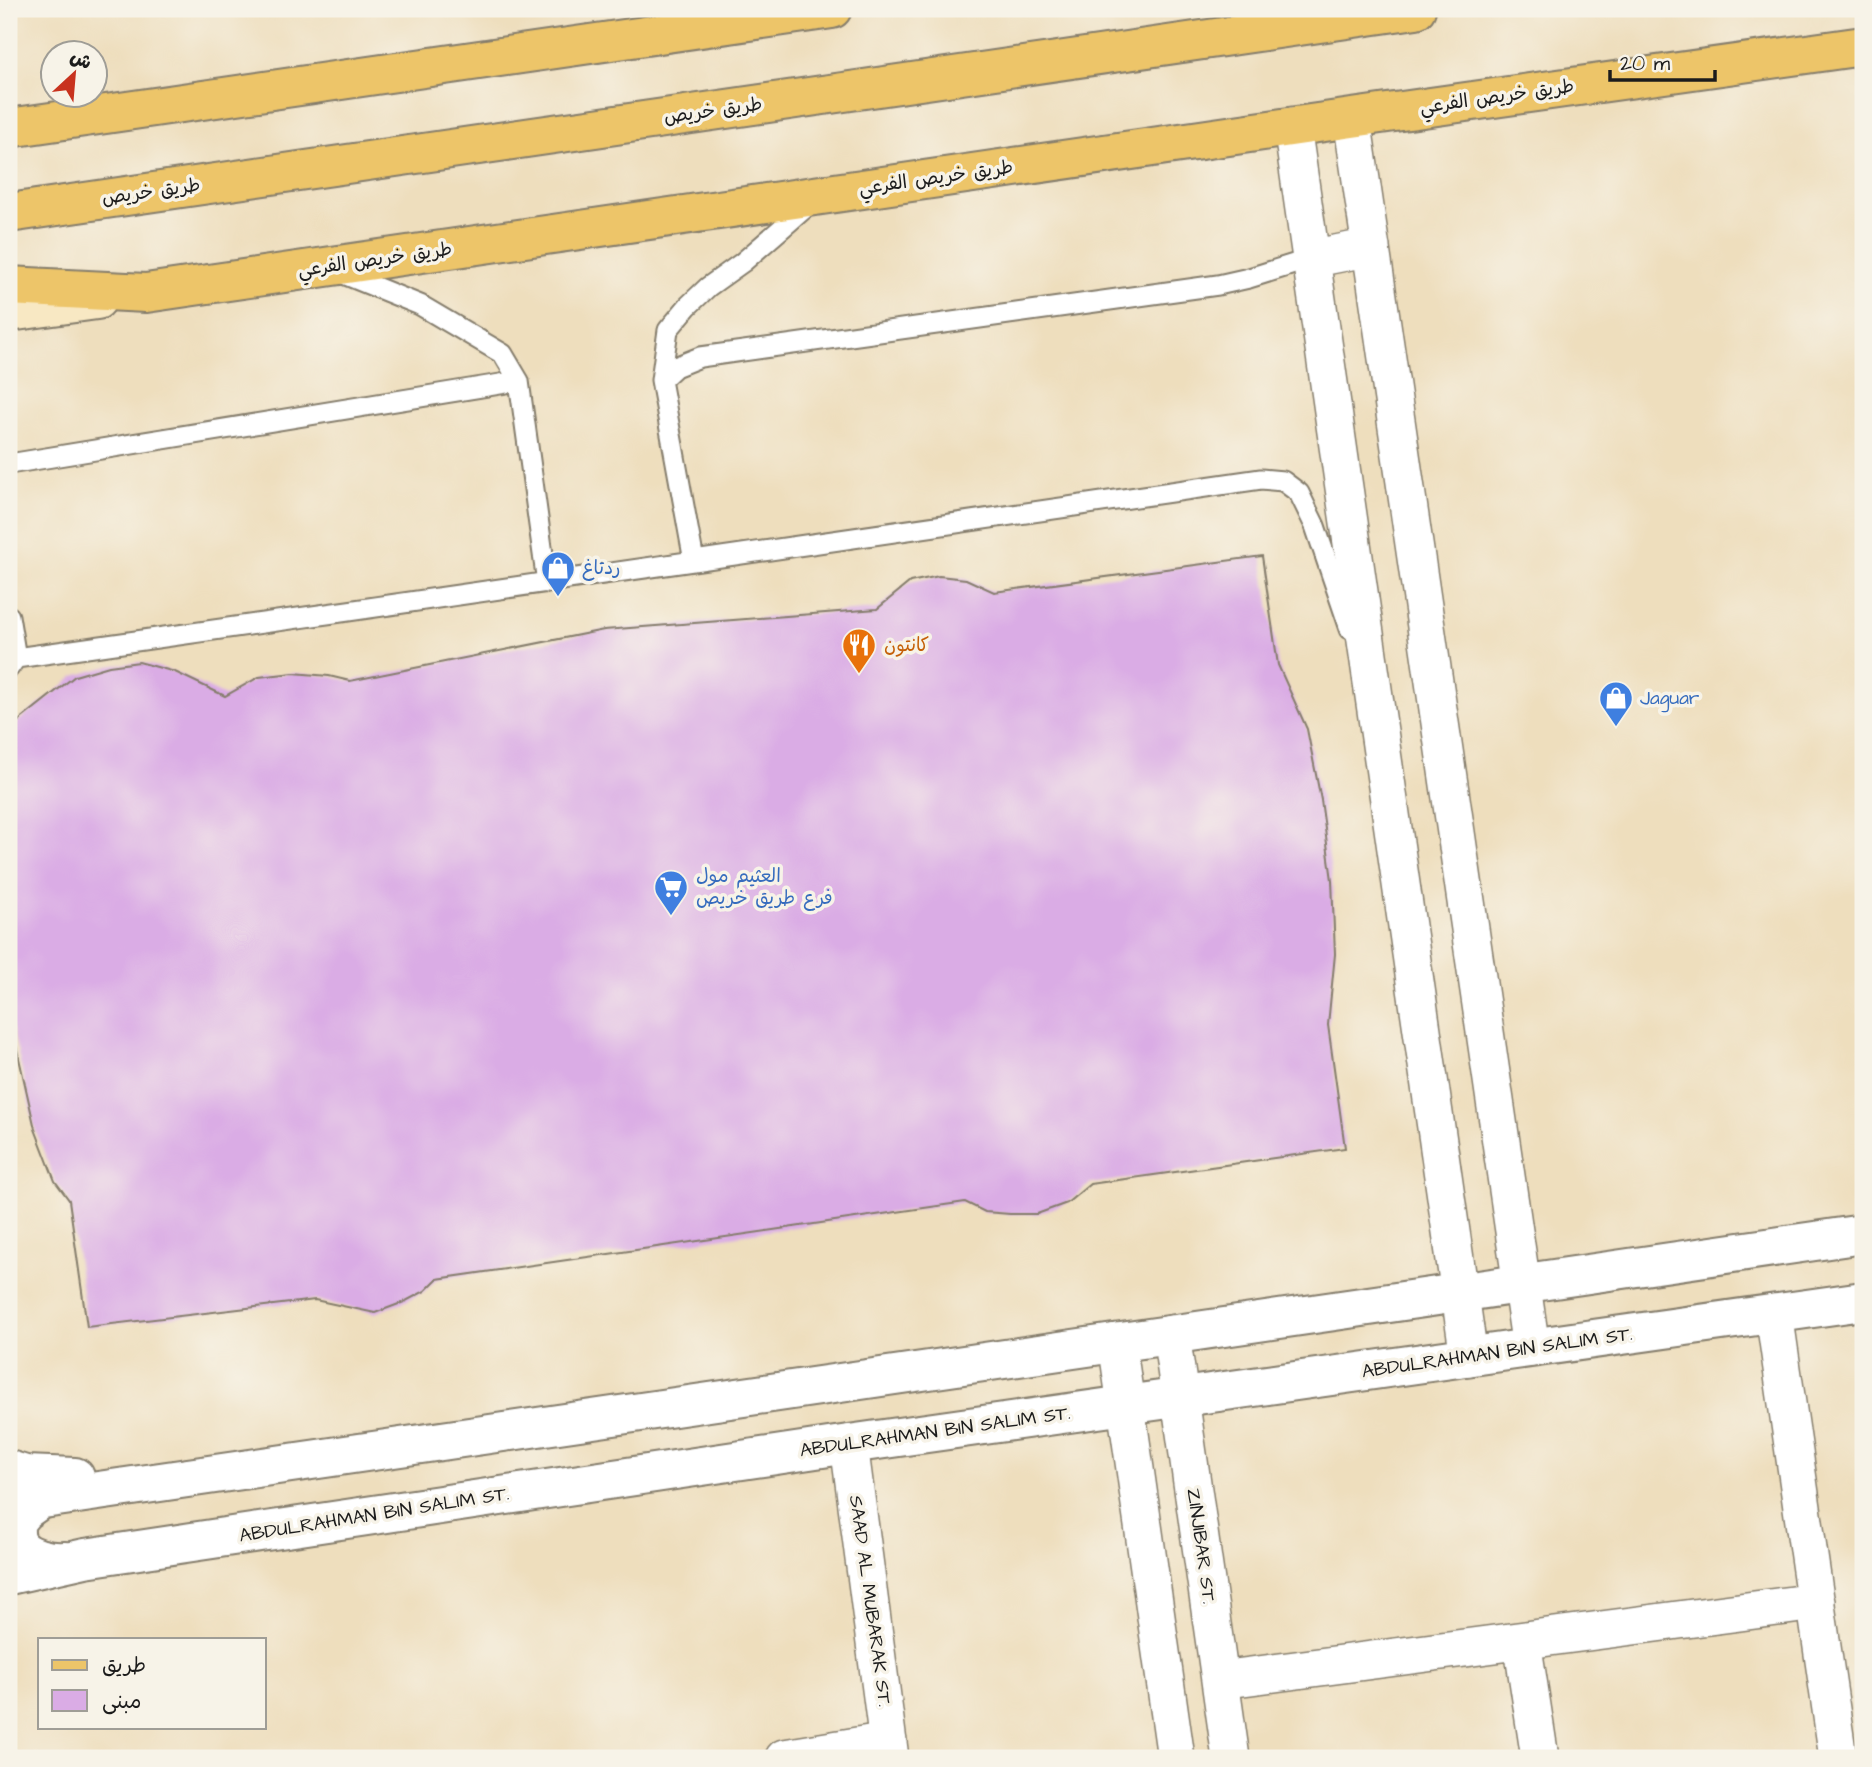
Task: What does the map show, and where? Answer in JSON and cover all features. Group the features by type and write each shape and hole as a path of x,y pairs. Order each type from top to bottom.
{"main road":[{"path":"9,128 832,9"},
{"name":"طريق خريص","path":"9,213 1416,9"},
{"name":"طريق خريص الفرعي","path":"9,312 1863,46"},
{"path":"9,286 146,293"}],"street":[{"path":"1352,118 1531,1348"},
{"path":"1292,126 1469,1357"},
{"path":"1310,259 1371,247"},
{"path":"85,1559 56,1562 29,1554 19,1545 15,1522 24,1511 25,1501 1863,1234"},
{"name":"ABDULRAHMAN BIN SALIM ST.","path":"9,1575 85,1559 849,1444 1863,1301"},
{"path":"1774,1313 1838,1758"},
{"name":"ZINJIBAR ST.","path":"1171,1335 1231,1758"},
{"path":"1117,1342 1176,1758"},
{"name":"SAAD AL MUBARAK ST.","path":"849,1444 889,1750"},
{"path":"9,1470 25,1475 100,1478 136,1485"},
{"path":"1220,1680 1816,1602"},
{"path":"1522,1641 1540,1758"},
{"path":"783,1758 889,1750"}],"lane":[{"path":"694,561 661,380 668,330 708,287 743,262 821,194"},
{"path":"661,380 675,367 700,357 1218,285 1310,259"},
{"path":"325,267 420,305 503,354 519,381 547,583"},
{"path":"9,464 519,381"},
{"path":"9,616 12,663 1261,479 1283,481 1299,493 1315,526 1374,698"}],"building":[{"name":"العثيم مول فرع طريق خريص","path":"1262,556 1278,665 1307,729 1321,800 1332,880 1335,954 1328,1025 1345,1148 1090,1184 1067,1203 1037,1214 985,1212 965,1202 437,1279 425,1291 375,1313 315,1300 87,1327 69,1200 55,1181 35,1129 9,1014 9,733 16,723 75,676 109,666 139,662 175,672 225,696 259,677 293,673 350,681 604,630 877,609 910,582 939,576 966,579 994,592"}],"place":[{"name":"ردتاغ","path":"558,598"},
{"name":"كانتون","path":"859,675"},
{"name":"Jaguar","path":"1616,728"},
{"name":"العثيم مول فرع طريق خريص","path":"671,917"}]}
